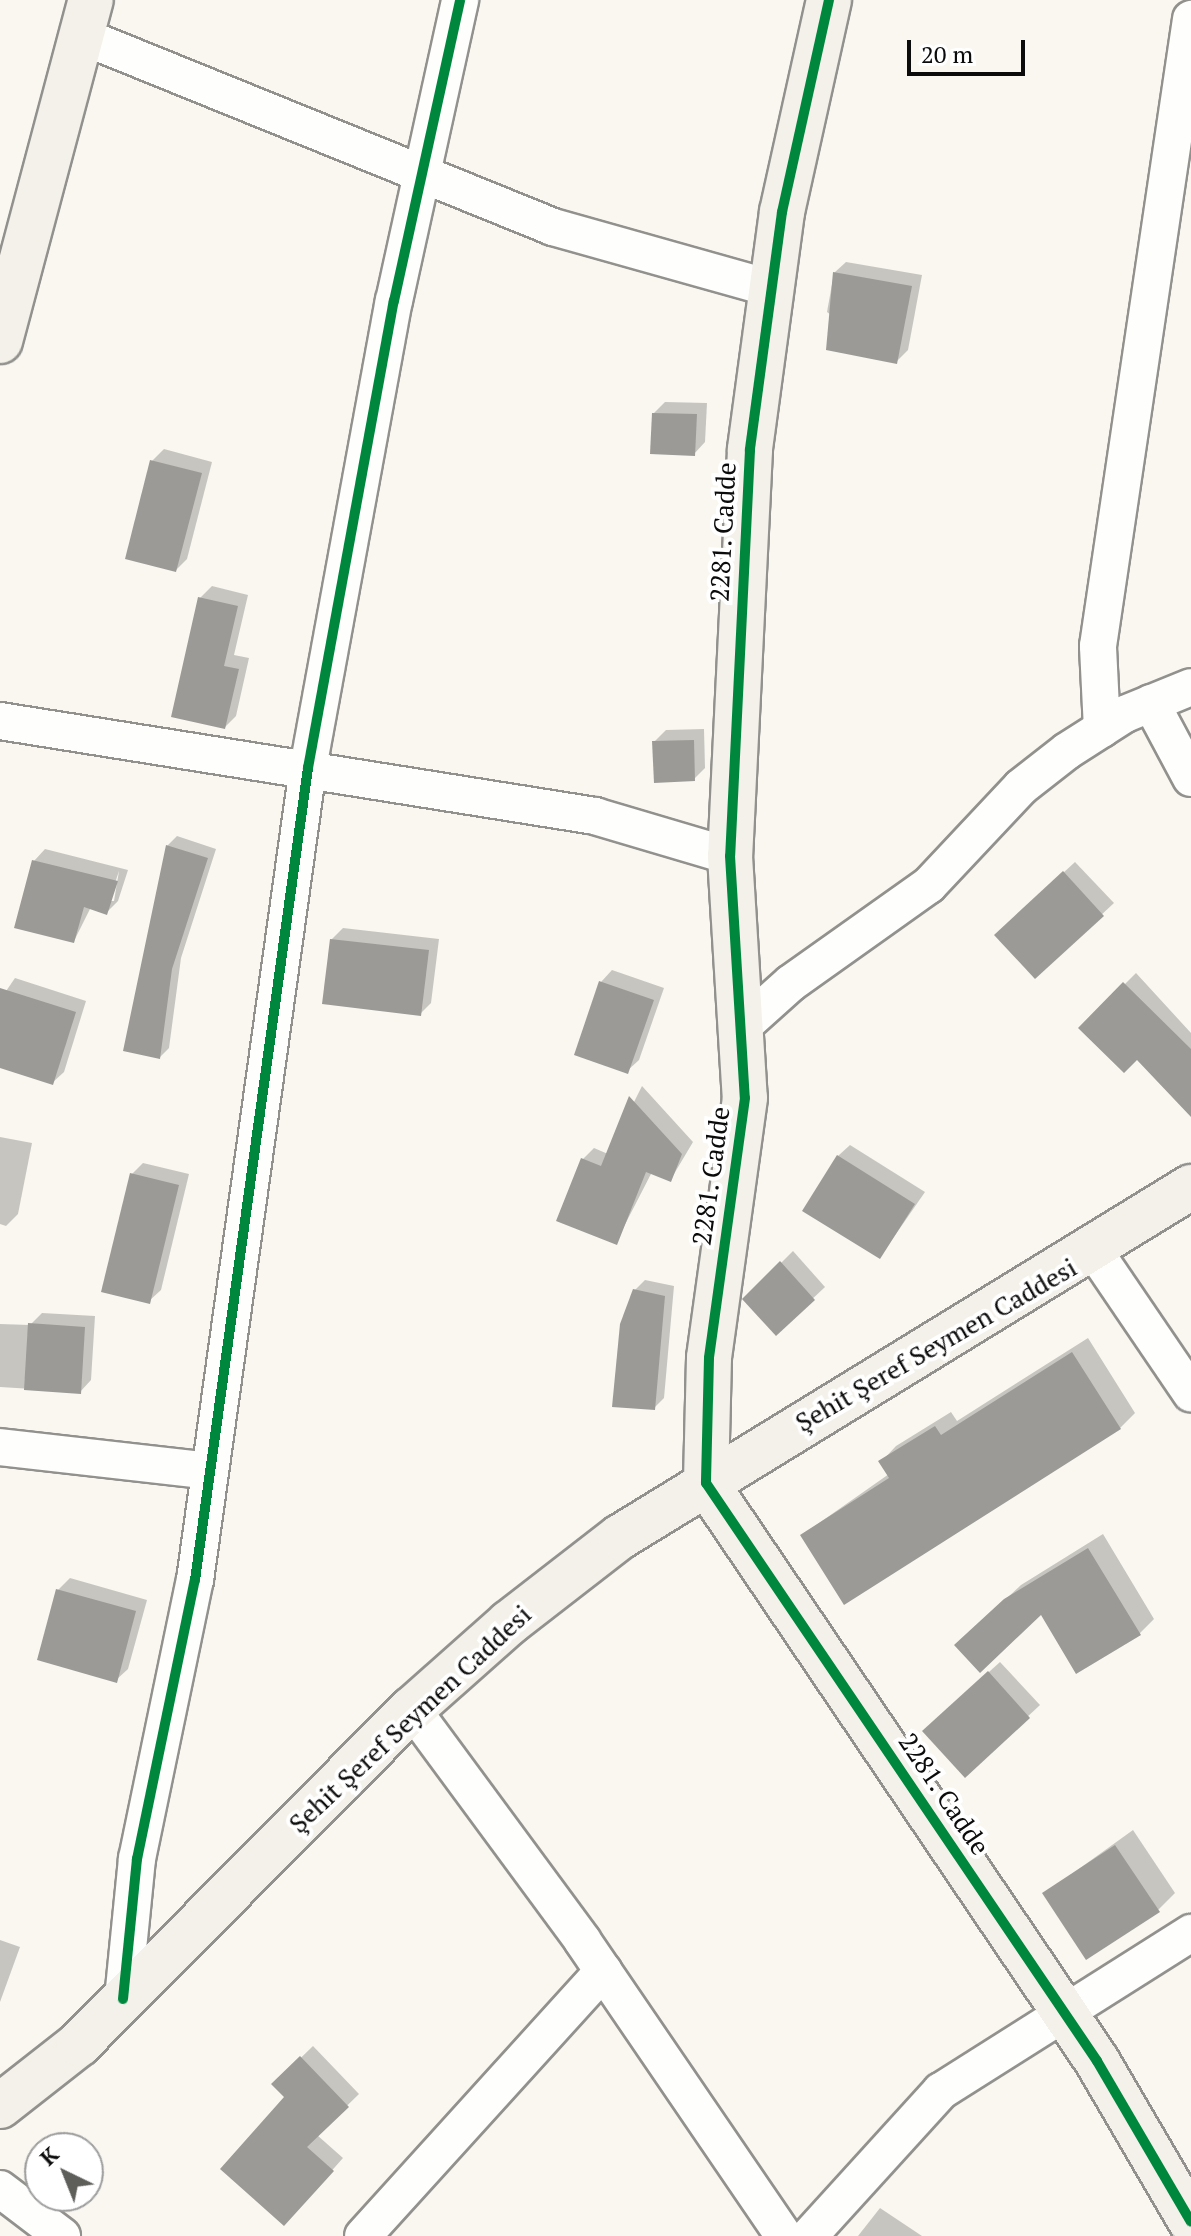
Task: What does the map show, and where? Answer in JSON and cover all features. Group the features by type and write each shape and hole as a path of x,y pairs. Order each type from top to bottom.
{"street":[{"path":"123,1999 137,1859 195,1580 308,768 460,0"},
{"name":"2281. Cadde","path":"829,0 770,288 750,450 730,856 743,1026 745,1098 709,1358 706,1483 1063,2011 1191,2222"},
{"path":"0,341 86,18 423,176 553,227 770,288"},
{"path":"1102,729 1098,646 1191,19"},
{"path":"743,1026 791,983 929,885 1021,787 1102,729 1151,703 1191,687"},
{"path":"1151,703 1191,778"},
{"path":"0,721 595,816 730,856"},
{"name":"Şehit Şeref Seymen Caddesi","path":"0,2106 123,1999 412,1709 607,1547 706,1483 1095,1252 1191,1187"},
{"path":"1095,1252 1191,1393"},
{"path":"0,1447 210,1471"},
{"path":"412,1709 603,1971 784,2236"},
{"path":"809,2236 941,2091 1063,2011 1191,1933"},
{"path":"363,2236 603,1971"},
{"path":"0,2189 62,2236"}],"building":[{"path":"833,272 912,286 897,364 826,350"},
{"path":"652,413 697,414 695,456 650,454"},
{"path":"150,460 202,473 176,572 125,559"},
{"path":"198,597 238,606 224,666 239,669 225,729 171,717"},
{"path":"694,740 695,781 654,783 652,741"},
{"path":"166,845 208,858 172,969 160,1059 123,1051"},
{"path":"32,860 118,881 107,915 84,907 74,943 14,928"},
{"path":"1063,871 1104,916 1035,979 994,935"},
{"path":"330,939 429,950 421,1016 322,1004"},
{"path":"599,981 654,1000 628,1074 574,1055"},
{"path":"1123,982 1191,1049 1191,1117 1137,1060 1124,1073 1078,1028"},
{"path":"0,988 76,1012 53,1085 0,1068"},
{"path":"629,1096 682,1154 671,1182 646,1172 617,1245 556,1221 581,1158 601,1166"},
{"path":"837,1155 915,1204 880,1259 802,1211"},
{"path":"130,1173 179,1185 150,1304 101,1292"},
{"path":"780,1261 815,1300 776,1336 742,1299"},
{"path":"633,1289 665,1296 655,1410 612,1407 620,1324"},
{"path":"28,1323 85,1327 81,1394 24,1390"},
{"path":"1072,1352 1121,1429 844,1605 800,1535 889,1478 878,1461 935,1426 941,1435"},
{"path":"1088,1548 1141,1635 1076,1674 1041,1615 980,1673 954,1645 1004,1599"},
{"path":"56,1589 136,1611 117,1683 37,1660"},
{"path":"988,1671 1030,1718 965,1778 922,1731"},
{"path":"1115,1845 1160,1912 1086,1960 1042,1893"},
{"path":"300,2056 349,2107 307,2147 334,2171 284,2226 220,2169 284,2097 271,2084"}],"cycle path":[{"path":"123,1999 137,1859 195,1580 308,768 394,301 460,0"},
{"path":"829,0 782,212 750,450 730,856 745,1098 709,1358 706,1483 1097,2061 1191,2222"}]}
